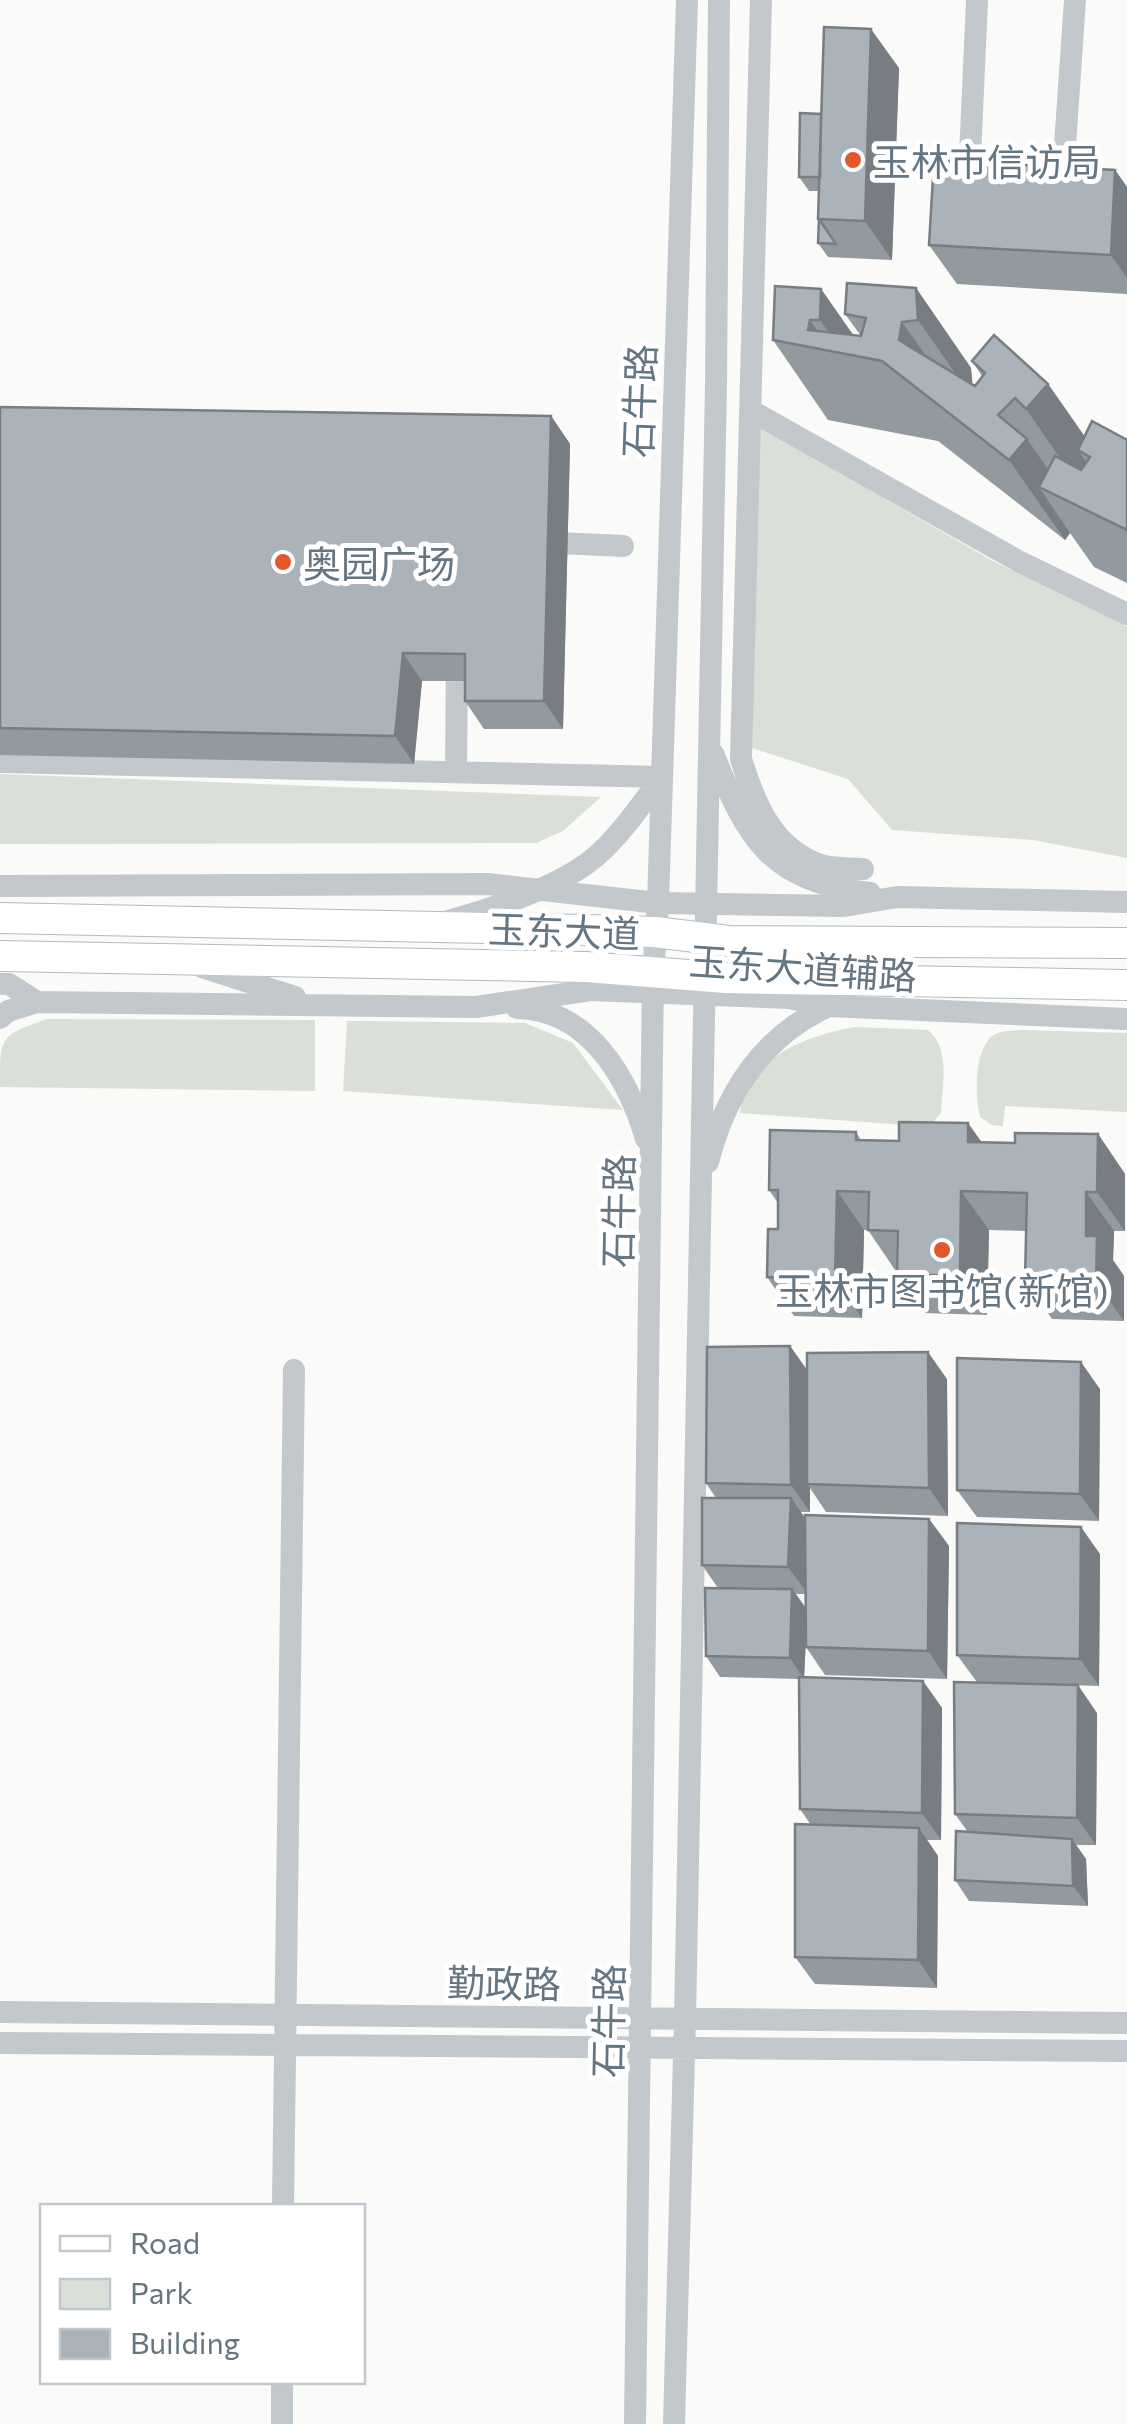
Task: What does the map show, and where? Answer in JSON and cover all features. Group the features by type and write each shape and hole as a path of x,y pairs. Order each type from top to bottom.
{"main road":[{"name":"玉东大道","path":"0,918 430,926 656,918 704,938 728,941 1127,943"},
{"path":"430,926 465,932 473,938 474,945 469,956 430,964"},
{"name":"玉东大道","path":"0,956 586,967 653,983 703,986 924,982 1127,985"}],"street":[{"name":"石牛路","path":"634,2424 642,2047 653,983 687,0"},
{"name":"石牛路","path":"674,2424 716,385 719,0"},
{"path":"761,0 741,759 754,801 772,830 793,850 825,866 864,869"},
{"path":"977,0 969,180 1006,184"},
{"path":"1061,188 1075,0"},
{"path":"750,410 1020,562 1127,614"},
{"path":"513,540 623,546"},
{"path":"456,772 457,636"},
{"path":"709,743 731,798 759,843 778,864 806,880 838,890 897,897 1066,906 1127,918"},
{"path":"0,762 662,777"},
{"path":"430,926 498,907 573,874 602,852 662,777"},
{"name":"玉东大道辅路","path":"0,886 488,884 535,889 656,918 706,904 844,906 897,897 1127,902"},
{"path":"170,959 300,998 530,1008 566,1020 607,1056 622,1077 652,1162"},
{"path":"700,1194 713,1141 730,1098 748,1068 791,1026 828,1006 924,982"},
{"name":"玉东大道辅路","path":"0,984 9,984 37,1002 476,1007 653,983"},
{"path":"1075,984 1127,1007"},
{"name":"玉东大道辅路","path":"703,986 828,1006 1127,1019"},
{"path":"0,1018 8,1011 37,1002"},
{"path":"283,2204 294,1370"},
{"name":"勤政路","path":"0,2012 1127,2023"},
{"name":"勤政路","path":"0,2043 1127,2051"},
{"path":"282,2384 282,2424"}],"green space":[{"path":"757,425 993,561 1127,626 1127,858 1033,840 892,830 848,779 752,748"},
{"path":"0,774 601,797 563,831 536,843 0,844"},
{"path":"47,1019 315,1020 315,1091 0,1087 2,1047 6,1040 20,1029"},
{"path":"347,1021 525,1023 573,1043 623,1110 343,1091"},
{"path":"855,1027 928,1030 935,1038 942,1057 943,1080 941,1113 933,1122 919,1126 740,1113 753,1077 782,1052 818,1036"},
{"path":"1021,1030 1127,1033 1127,1112 1005,1106 1003,1126 992,1125 980,1117 977,1076 985,1045 997,1034"}],"building":[{"path":"824,27 871,29 865,221 818,219"},
{"path":"800,113 821,114 820,177 799,177"},
{"path":"934,160 1115,170 1111,255 929,245"},
{"path":"819,219 836,244 818,243"},
{"path":"847,283 916,288 918,320 902,322 899,340 975,386 985,373 972,361 994,335 1048,384 1026,409 1015,398 998,415 1027,439 1009,460 882,361 773,340 775,286 821,289 820,320 810,320 808,330 861,336 866,318 845,314"},
{"name":"奥园广场","path":"0,407 551,416 544,701 465,701 465,654 403,653 395,736 0,728"},
{"path":"1092,421 1127,440 1127,530 1039,487 1055,456 1081,470 1090,457 1078,450"},
{"path":"899,1122 968,1123 968,1142 1015,1143 1015,1133 1098,1134 1097,1192 1086,1192 1086,1236 1097,1236 1096,1282 1025,1280 1027,1193 961,1191 960,1276 897,1274 898,1231 868,1230 869,1192 837,1191 835,1279 767,1277 768,1229 778,1229 778,1190 769,1190 770,1130 856,1132 856,1140 899,1141"},
{"path":"790,1346 791,1485 706,1483 707,1347"},
{"path":"928,1352 929,1488 807,1484 807,1353"},
{"path":"957,1358 1081,1362 1080,1494 957,1490"},
{"path":"702,1498 791,1498 788,1567 702,1565"},
{"path":"805,1515 929,1519 928,1651 806,1647"},
{"path":"957,1523 1081,1527 1080,1659 957,1655"},
{"path":"705,1588 792,1589 790,1658 706,1656"},
{"path":"799,1677 923,1681 922,1813 800,1809"},
{"path":"954,1682 1078,1685 1077,1818 955,1814"},
{"path":"795,1824 919,1828 918,1960 795,1957"},
{"path":"956,1831 1072,1839 1073,1886 955,1880"}],"place":[{"name":"玉林市信访局","path":"853,160"},
{"name":"奥园广场","path":"283,562"},
{"name":"玉林市图书馆(新馆)","path":"942,1250"}]}
